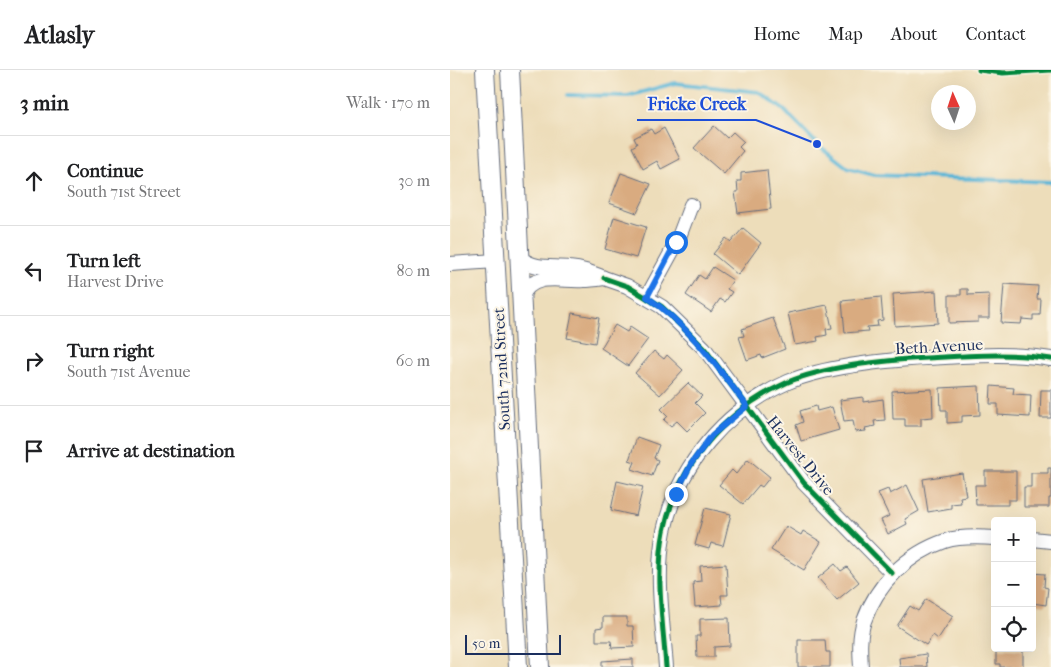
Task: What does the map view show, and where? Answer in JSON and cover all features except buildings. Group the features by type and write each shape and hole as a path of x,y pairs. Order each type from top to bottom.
{"main road":[{"name":"South 72nd Street","path":"485,70 518,667"},
{"name":"South 72nd Street","path":"510,70 540,667"}],"street":[{"path":"647,297 676,242 691,205"},
{"name":"Harvest Drive","path":"520,258 529,265 538,267 585,270 647,297 662,307 704,348 804,483 892,573"},
{"path":"450,264 496,261"},
{"path":"522,296 525,288 538,280 583,281 604,278"},
{"name":"Beth Avenue","path":"666,667 660,560 664,530 676,494 691,464 712,435 747,406 789,382 829,370 907,358 997,355 1051,358"},
{"path":"861,667 860,645 864,622 873,602 892,573 925,550 947,540 991,538"},
{"path":"1036,539 1051,541"}],"waterway":[{"path":"568,95 628,96 675,83 759,92 784,110 817,144 848,168 874,175 1051,182"}],"cycle path":[{"path":"979,70 1003,73 1051,70"},
{"path":"604,278 627,286 662,307 704,348 804,483 892,573"},
{"path":"666,667 660,599 660,565 664,531 671,506 693,462 708,442 745,407 766,393 788,382 824,371 865,363 907,359 1011,355 1051,359"}],"place":[{"name":"Fricke Creek","path":"817,144"}],"route":[{"path":"676,242 647,297 662,307 704,348 747,406 712,435 691,464 676,494"}]}
